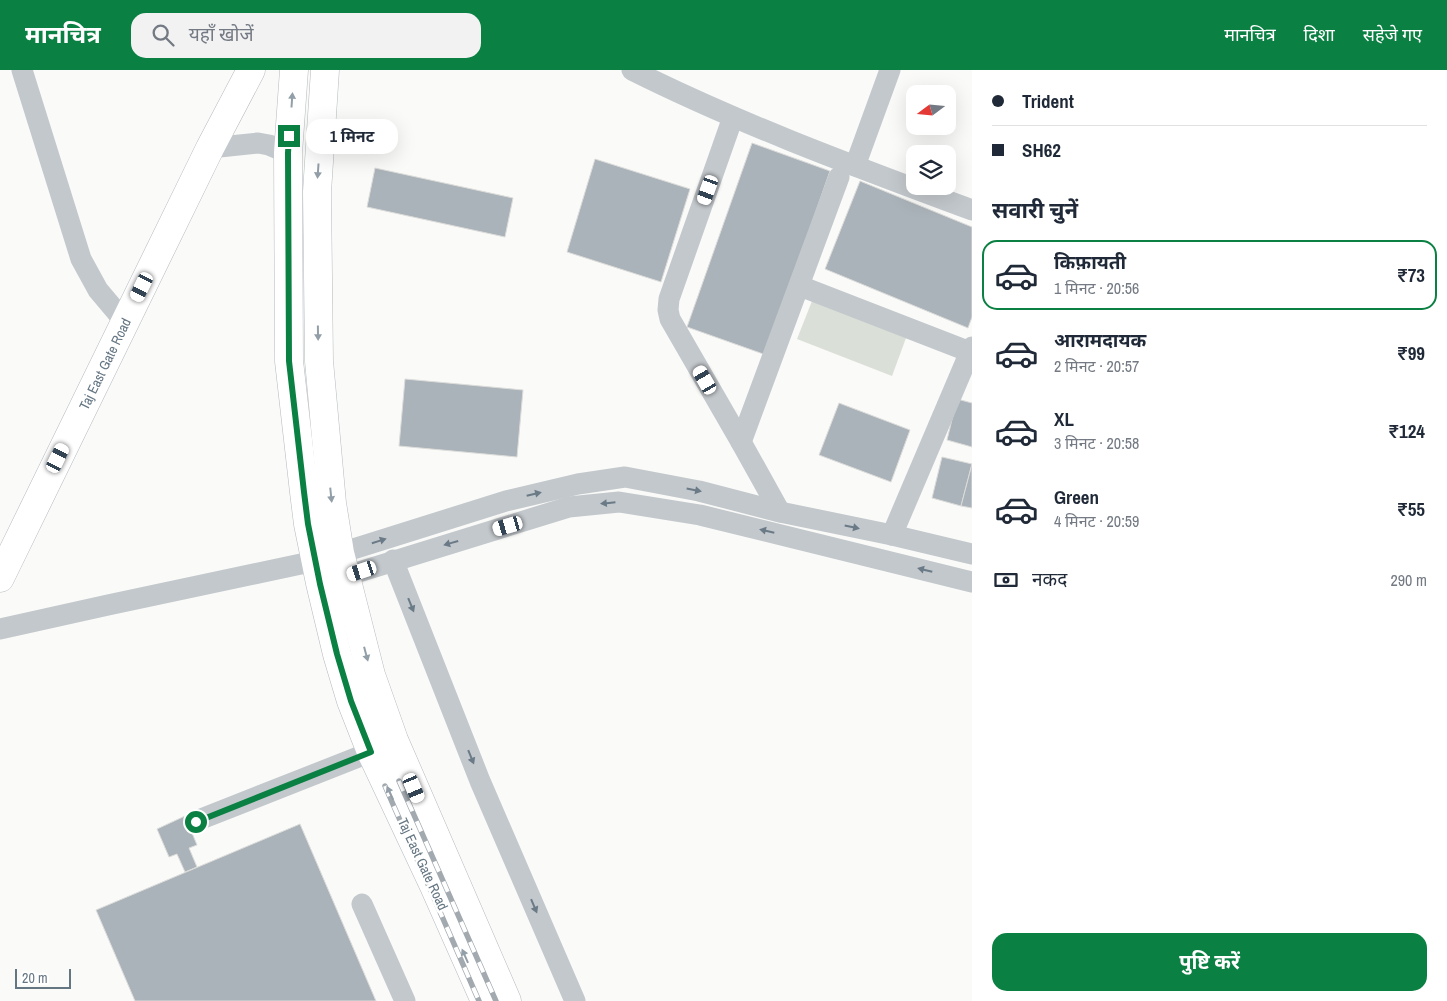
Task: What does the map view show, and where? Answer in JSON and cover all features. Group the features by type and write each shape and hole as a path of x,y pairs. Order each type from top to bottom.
{"main road":[{"name":"Taj East Gate Road","path":"0,578 210,148 251,70"},
{"path":"294,70 288,153 289,361 304,492 394,740 506,1001"},
{"path":"325,70 317,192 319,361 332,503 330,568"},
{"name":"Taj East Gate Road","path":"330,568 337,654 351,701 371,752 434,886 485,1001"}],"street":[{"path":"22,70 81,259 98,290 125,322"},
{"path":"632,70 681,95 734,117 847,171 972,210"},
{"path":"741,442 800,286 890,70"},
{"path":"734,117 669,299 668,310 670,319 780,512"},
{"path":"210,148 258,143 270,145 288,153"},
{"path":"800,286 971,350 965,383 892,535"},
{"path":"330,568 506,501 578,484 625,477 699,491 780,512 972,554"},
{"path":"0,629 108,605 330,568 393,560 568,507 619,502 700,515 972,582"},
{"path":"393,560 480,781 576,1001"},
{"path":"196,822 371,752"},
{"path":"362,904 405,1001"}],"shaded area":[{"path":"812,301 906,338 892,376 797,339"}],"building":[{"path":"752,143 830,171 766,355 687,327"},
{"path":"595,159 690,189 661,282 567,252"},
{"path":"375,168 513,198 505,237 367,207"},
{"path":"860,181 972,227 972,317 968,328 825,269"},
{"path":"405,379 523,390 517,457 399,446"},
{"path":"957,399 972,403 972,447 947,440"},
{"path":"839,403 910,430 891,482 819,455"},
{"path":"942,457 972,464 961,506 932,498"},
{"path":"972,464 972,508 961,506"},
{"path":"185,816 197,845 189,848 197,867 185,872 177,854 169,857 157,829"},
{"path":"300,824 376,1001 135,1001 96,910"}],"railway":[{"path":"399,781 496,1001"},
{"path":"385,786 479,1001"}],"route":[{"path":"196,822 371,752 351,701 337,654 308,524 289,361 289,136"}]}
